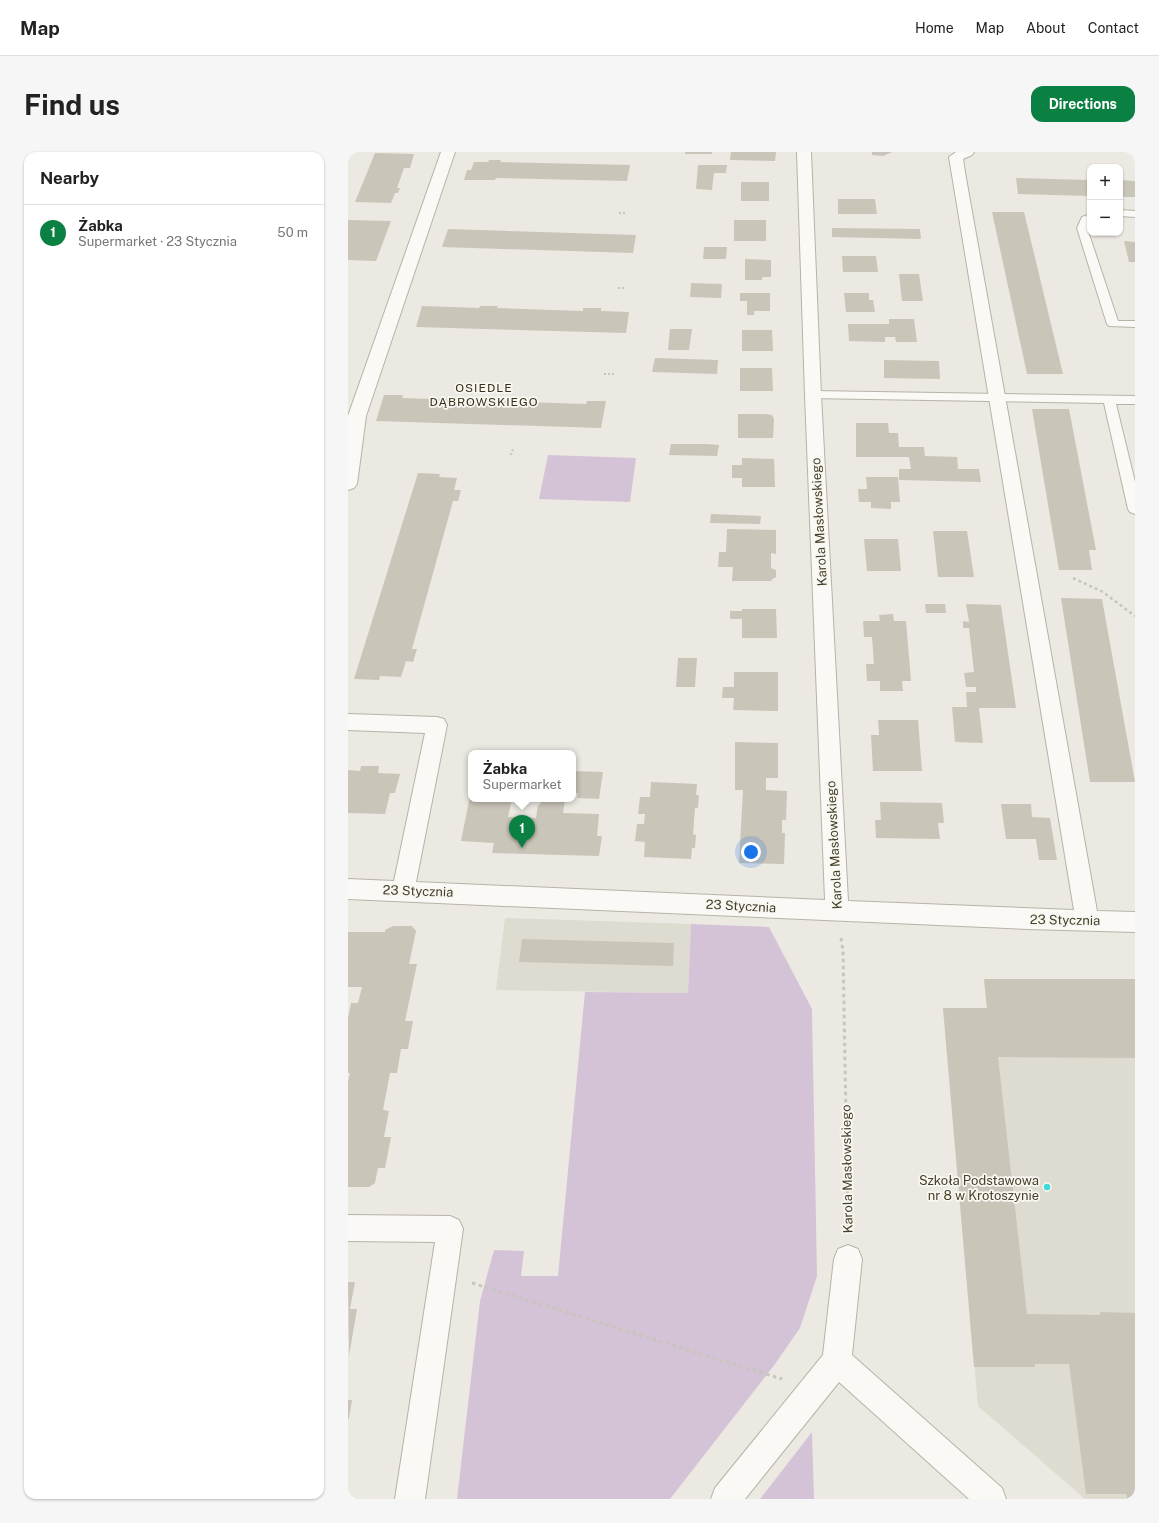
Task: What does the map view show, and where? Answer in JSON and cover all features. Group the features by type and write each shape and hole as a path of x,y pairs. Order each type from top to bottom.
{"street":[{"path":"348,484 357,416 448,152"},
{"name":"Karola Masłowskiego","path":"804,152 813,395 837,910"},
{"path":"961,154 997,397 1087,920"},
{"path":"348,722 437,725 403,891"},
{"name":"23 Stycznia","path":"348,888 1028,919 1135,922"},
{"path":"348,1228 450,1229 410,1499"},
{"path":"726,1499 836,1361 848,1259"},
{"path":"836,1361 992,1499"}],"lane":[{"path":"1123,213 1135,214"},
{"path":"1087,218 1082,228 1113,324 1135,324"},
{"path":"813,395 1135,400"},
{"path":"1109,399 1135,509"}],"path":[{"path":"619,213 626,213"},
{"path":"618,288 624,288"},
{"path":"604,374 615,374"},
{"path":"511,455 513,449"},
{"path":"1073,578 1104,592 1135,616"},
{"name":"Karola Masłowskiego","path":"837,910 843,951 848,1259"},
{"path":"443,1274 813,1388"}],"shaded area":[{"path":"548,455 636,458 630,502 539,499"},
{"path":"505,918 691,924 688,993 496,990"},
{"path":"691,924 769,927 812,1009 817,1276 800,1328 775,1364 670,1499 457,1499 480,1301 494,1250 524,1251 521,1276 558,1276 585,992 688,993"},
{"name":"Szkoła Podstawowa nr 8 w Krotoszynie","path":"984,979 1135,979 1135,1499 1085,1499 978,1406 943,1008 987,1008"},
{"path":"812,1432 814,1499 760,1499"}],"building":[{"path":"685,152 712,152 712,154 685,154"},
{"path":"731,152 776,152 775,161 730,160"},
{"path":"872,152 892,152 883,156 872,155"},
{"path":"375,153 414,154 410,168 404,168 397,188 400,188 398,193 395,193 391,203 355,202"},
{"path":"489,160 501,160 500,162 630,165 627,181 496,178 495,180 464,180 467,170 471,170 474,162 488,162"},
{"path":"698,165 727,165 726,173 714,173 712,190 696,189"},
{"path":"1016,178 1087,180 1087,196 1018,194"},
{"path":"1123,180 1135,181 1135,197 1123,197"},
{"path":"741,182 769,182 769,201 741,201"},
{"path":"838,199 875,199 877,214 838,214"},
{"path":"992,212 1024,212 1063,374 1027,374"},
{"path":"348,220 391,221 376,261 348,260"},
{"path":"734,220 766,220 766,241 734,241"},
{"path":"832,228 920,229 921,239 832,237"},
{"path":"448,229 636,235 633,253 442,247"},
{"path":"1124,241 1135,242 1135,262 1129,262"},
{"path":"704,247 727,247 726,259 703,259"},
{"path":"842,256 876,256 878,272 843,272"},
{"path":"745,259 771,260 771,277 762,277 762,280 745,280"},
{"path":"899,274 919,274 923,301 902,301"},
{"path":"691,283 722,284 721,298 690,297"},
{"path":"740,293 770,293 770,311 754,311 754,315 747,315 747,301 740,301"},
{"path":"844,293 869,293 869,300 873,300 875,312 846,312"},
{"path":"422,306 479,308 480,306 498,306 497,308 583,311 583,308 601,308 601,311 629,312 626,333 416,327"},
{"path":"889,319 914,319 917,342 896,342 895,337 885,337 885,342 849,341 848,324 889,324"},
{"path":"670,329 692,329 689,350 668,350"},
{"path":"742,330 772,330 773,351 742,351"},
{"path":"655,358 718,360 717,374 652,372"},
{"path":"884,360 939,361 940,379 884,378"},
{"path":"740,368 772,368 773,391 740,391"},
{"path":"384,395 403,395 402,398 586,404 587,401 606,401 601,428 376,421"},
{"path":"1032,409 1069,409 1096,550 1089,550 1092,570 1059,570"},
{"path":"738,414 772,415 774,419 773,438 738,438"},
{"path":"856,423 888,423 889,433 898,433 899,447 924,447 925,456 957,457 958,469 979,469 981,482 899,480 899,469 911,469 909,457 856,457"},
{"path":"671,444 719,445 717,456 669,455"},
{"path":"742,458 774,459 775,487 742,487 742,478 732,478 732,465 742,465"},
{"path":"418,473 440,474 439,477 457,478 454,490 461,490 458,501 453,501 412,649 417,649 413,662 406,661 401,677 380,676 379,680 354,679"},
{"path":"866,477 898,477 900,502 891,502 891,509 871,508 871,502 859,502 858,489 867,489"},
{"path":"711,514 761,516 760,524 710,523"},
{"path":"727,529 776,530 776,554 771,553 771,568 776,570 776,577 771,580 772,581 732,581 733,567 718,567 719,552 726,552"},
{"path":"933,531 967,531 974,577 938,577"},
{"path":"864,539 898,539 901,571 867,571"},
{"path":"1061,598 1102,599 1135,782 1090,782"},
{"path":"925,604 945,604 946,613 926,613"},
{"path":"966,604 1001,605 1016,708 979,708 983,743 955,742 952,707 967,707 966,692 976,692 976,687 966,687 964,673 974,672 969,628 963,628 963,621 969,622"},
{"path":"742,609 776,609 777,638 742,638 742,619 730,619 730,611 742,611"},
{"path":"893,614 894,621 906,621 911,681 902,681 903,691 880,691 880,681 867,681 866,664 874,664 872,637 864,637 863,621 880,621 879,615"},
{"path":"678,658 697,658 695,687 676,687"},
{"path":"734,672 778,672 778,711 733,710 734,698 722,698 723,687 734,687"},
{"path":"878,720 918,720 922,771 873,771 871,735 879,735"},
{"path":"735,742 778,743 778,778 766,778 766,790 787,791 786,820 782,820 782,833 785,833 784,864 739,863 743,790 735,790"},
{"path":"361,766 379,766 378,773 400,774 395,793 390,793 385,814 348,813 348,770 360,771"},
{"path":"576,771 603,772 599,799 577,798 578,793 576,793"},
{"path":"651,782 697,784 696,795 699,795 698,808 695,808 693,834 696,835 695,848 692,848 691,859 644,857 645,842 635,841 637,824 644,824 645,814 638,814 640,797 650,797"},
{"path":"469,802 511,802 508,817 536,818 538,805 540,805 540,802 565,802 563,813 599,814 597,836 602,836 599,856 492,853 494,843 461,841"},
{"path":"880,802 942,803 944,823 938,823 940,839 876,838 875,820 881,820"},
{"path":"1001,804 1031,804 1032,817 1050,818 1057,860 1039,860 1036,839 1006,839"},
{"path":"393,926 412,926 416,931 409,964 417,964 405,1021 413,1021 408,1049 401,1049 397,1073 390,1073 383,1110 389,1111 384,1137 391,1137 385,1168 378,1168 375,1183 369,1187 348,1187 348,1081 350,1073 348,1073 348,1018 351,1003 358,1003 362,987 348,987 348,932 385,932 385,930"},
{"path":"522,939 674,943 673,966 519,962"},
{"path":"984,979 1135,979 1135,1058 998,1057 1027,1314 1100,1315 1100,1312 1135,1313 1135,1499 1127,1499 1126,1494 1086,1494 1069,1364 1035,1364 1035,1367 974,1367 943,1008 987,1008"},
{"path":"348,1282 355,1282 350,1309 357,1309 349,1356"},
{"path":"348,1400 352,1400 349,1419 348,1419"}],"place":[{"name":"Żabka","path":"522,848"},
{"name":"Szkoła Podstawowa nr 8 w Krotoszynie","path":"1047,1187"}],"district":[{"name":"OSIEDLE DĄBROWSKIEGO","path":"484,395"}]}
